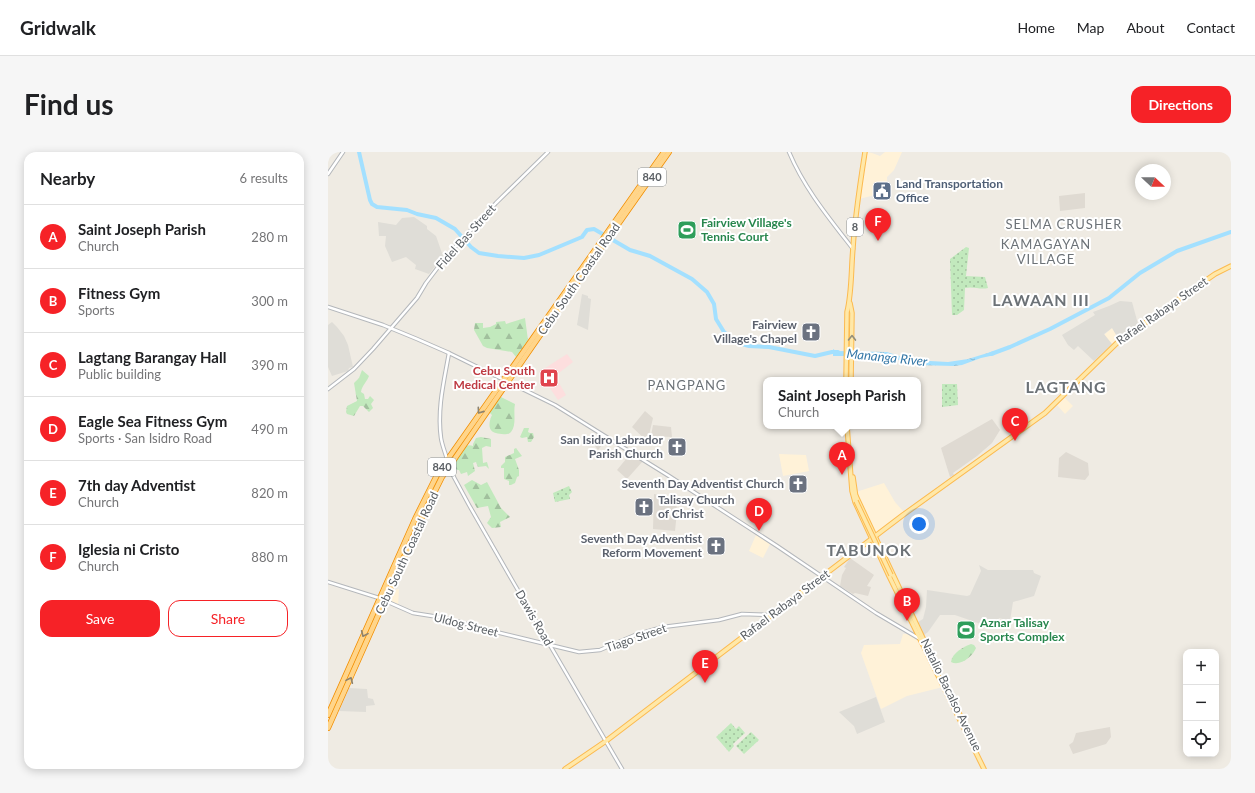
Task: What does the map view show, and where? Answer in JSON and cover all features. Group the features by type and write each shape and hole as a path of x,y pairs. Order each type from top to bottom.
{"highway":[{"name":"Cebu South Coastal Road","path":"328,728 416,517 438,474 447,459 572,287 664,152"},
{"name":"Cebu South Coastal Road","path":"632,201 670,152"},
{"name":"Cebu South Coastal Road","path":"328,715 421,519 449,467 505,380"}],"main road":[{"name":"8","path":"851,377 852,313 850,303 853,249 857,197 865,152"},
{"name":"Rafael Rabaya Street","path":"565,769 606,741 940,488 1021,432 1045,413 1110,349 1128,334 1215,274 1231,266"},
{"name":"8","path":"846,377 847,312 850,303"},
{"name":"Natalio Bacalso Avenue","path":"848,429 854,496 893,579"},
{"name":"Natalio Bacalso Avenue","path":"854,496 985,769"}],"street":[{"path":"328,174 343,152"},
{"name":"Fidel Bas Street","path":"328,389 354,369 417,298 426,283 445,258 481,218 548,152"},
{"path":"789,152 798,172 817,202 853,249"},
{"path":"328,307 391,328 449,353 555,405 585,422 822,576 876,613 922,640"},
{"path":"447,459 441,438 440,417 441,401 449,353"},
{"name":"Dawis Road","path":"449,467 469,505 622,769"},
{"name":"Uldog Street","path":"328,582 382,599 413,613 445,618 492,631 549,644"},
{"name":"Tiago Street","path":"549,644 578,652 593,651 600,650 635,635 664,627 719,620 742,614 771,615"}],"shaded area":[{"path":"866,152 880,156 885,152 902,152 894,170 887,177 888,196 875,195 859,199"},
{"path":"1085,193 1085,208 1060,211 1059,196"},
{"path":"414,217 427,226 427,229 436,236 443,256 429,274 415,269 416,265 406,257 392,262 385,246 386,236 379,236 378,222 396,225 402,218"},
{"path":"582,294 591,299 588,330 577,325"},
{"path":"1120,301 1132,302 1138,324 1118,338 1112,328 1104,334 1112,344 1094,361 1078,346 1074,350 1068,345 1062,335 1095,315 1093,312"},
{"path":"332,322 344,336 348,345 353,367 349,368 348,371 332,376 328,367 328,325"},
{"path":"1112,328 1118,338 1112,344 1104,335"},
{"name":"Cebu South Medical Center","path":"567,354 573,362 555,376 566,395 558,400 539,372"},
{"path":"1065,398 1073,406 1065,414 1057,405"},
{"path":"645,411 653,418 649,435 650,444 632,427"},
{"path":"992,419 1000,430 992,443 953,473 954,475 950,477 941,448"},
{"path":"653,425 671,427 672,437 651,436"},
{"path":"602,435 608,438 598,450 592,442"},
{"path":"1066,452 1088,463 1089,475 1085,480 1058,477 1059,458"},
{"path":"631,453 643,461 627,479 617,470"},
{"path":"779,454 806,455 809,471 783,476"},
{"path":"884,483 895,502 904,512 875,533 856,492"},
{"path":"654,494 676,498 677,512 675,531 653,529"},
{"path":"756,535 770,544 763,558 749,551"},
{"path":"850,558 874,575 867,586 871,587 868,596 855,593 853,594 840,586 842,575 846,568 844,567"},
{"path":"979,565 988,570 1033,570 1034,573 1041,576 1034,596 1013,602 1010,621 999,618 995,629 955,615 940,615 928,632 924,635 918,622 923,619 926,607 927,590 967,596 970,595 981,571"},
{"path":"399,589 398,607 387,601 390,591"},
{"path":"903,634 911,634 921,641 943,687 907,696 881,709 861,653 864,645 900,644"},
{"path":"349,688 367,689 368,698 373,699 375,705 366,706 366,712 339,711"},
{"path":"876,697 885,722 857,734 854,726 839,712"},
{"path":"1110,727 1111,737 1106,744 1073,754 1069,745 1073,742 1076,733"}],"green space":[{"path":"966,247 969,248 966,276 985,277 988,288 965,288 964,310 957,315 952,315 950,259"},
{"path":"525,318 528,340 516,357 512,352 483,346 474,330 475,323 483,323 483,328 490,327 496,324 496,322 505,321 506,324"},
{"path":"362,370 369,376 362,387 361,392 364,394 365,399 368,399 370,396 374,400 371,404 373,408 369,412 363,406 360,406 354,416 347,414 347,406 357,401 354,383 359,378"},
{"path":"942,384 957,384 958,405 942,407"},
{"path":"501,397 515,404 514,426 511,432 507,434 495,433 490,427 492,415 489,412"},
{"path":"524,428 529,428 528,432 533,433 534,437 531,442 528,442 527,437 520,437"},
{"path":"481,437 491,439 491,447 486,446 482,448 483,463 487,462 489,469 486,466 478,467 476,462 473,463 475,471 468,476 467,472 461,474 459,470 455,470 454,463 464,448 470,445 473,446 476,438"},
{"path":"516,448 522,456 515,459 519,470 519,476 517,477 515,483 509,485 509,481 504,479 504,468 501,468 501,466 505,462 505,457 514,453 514,449"},
{"path":"472,480 481,485 487,482 501,508 510,517 500,522 501,527 492,528 487,523 491,517 488,506 477,508 464,485"},
{"path":"569,486 572,492 569,495 570,499 555,502 553,493"},
{"name":"Aznar Talisay Sports Complex","path":"963,623 969,623 973,627 973,633 969,637 963,637 959,633 959,627"},
{"path":"971,644 976,648 966,660 958,663 951,662 956,653"},
{"path":"731,723 736,729 739,726 745,733 733,744 734,746 729,752 716,737"},
{"path":"751,732 759,740 744,754 736,746"}],"water":[{"path":"833,349 836,351 887,352 912,360 948,362 968,359 994,351 995,355 962,365 916,365 885,356 833,356"}],"waterway":[{"name":"Mananga River","path":"359,152 372,204 377,207 407,210 436,218 455,229 471,247 479,253 524,258 539,255 582,237 587,230 594,229 630,250 650,256 692,279 707,292 714,304 716,319 724,332 735,342 749,346 769,347 815,356 838,352"},
{"name":"Mananga River","path":"991,354 1050,329 1109,298 1140,273 1177,251 1231,232"}],"place":[{"name":"Land Transportation Office","path":"882,191"},
{"name":"Fairview Village's Tennis Court","path":"687,230"},
{"name":"Iglesia ni Cristo","path":"878,241"},
{"name":"Fairview Village's Chapel","path":"811,332"},
{"name":"Cebu South Medical Center","path":"549,378"},
{"name":"Lagtang Barangay Hall","path":"1015,441"},
{"name":"San Isidro Labrador Parish Church","path":"677,447"},
{"name":"Saint Joseph Parish","path":"842,475"},
{"name":"Seventh Day Adventist Church","path":"798,484"},
{"name":"Talisay Church of Christ","path":"644,507"},
{"name":"Eagle Sea Fitness Gym","path":"759,531"},
{"name":"Seventh Day Adventist Reform Movement","path":"716,546"},
{"name":"Fitness Gym","path":"907,621"},
{"name":"Aznar Talisay Sports Complex","path":"966,630"},
{"name":"7th day Adventist","path":"705,683"}],"district":[{"name":"SELMA CRUSHER","path":"1064,224"},
{"name":"KAMAGAYAN VILLAGE","path":"1046,252"},
{"name":"LAWAAN III","path":"1041,300"},
{"name":"PANGPANG","path":"687,385"},
{"name":"LAGTANG","path":"1066,387"},
{"name":"TABUNOK","path":"869,550"}]}
